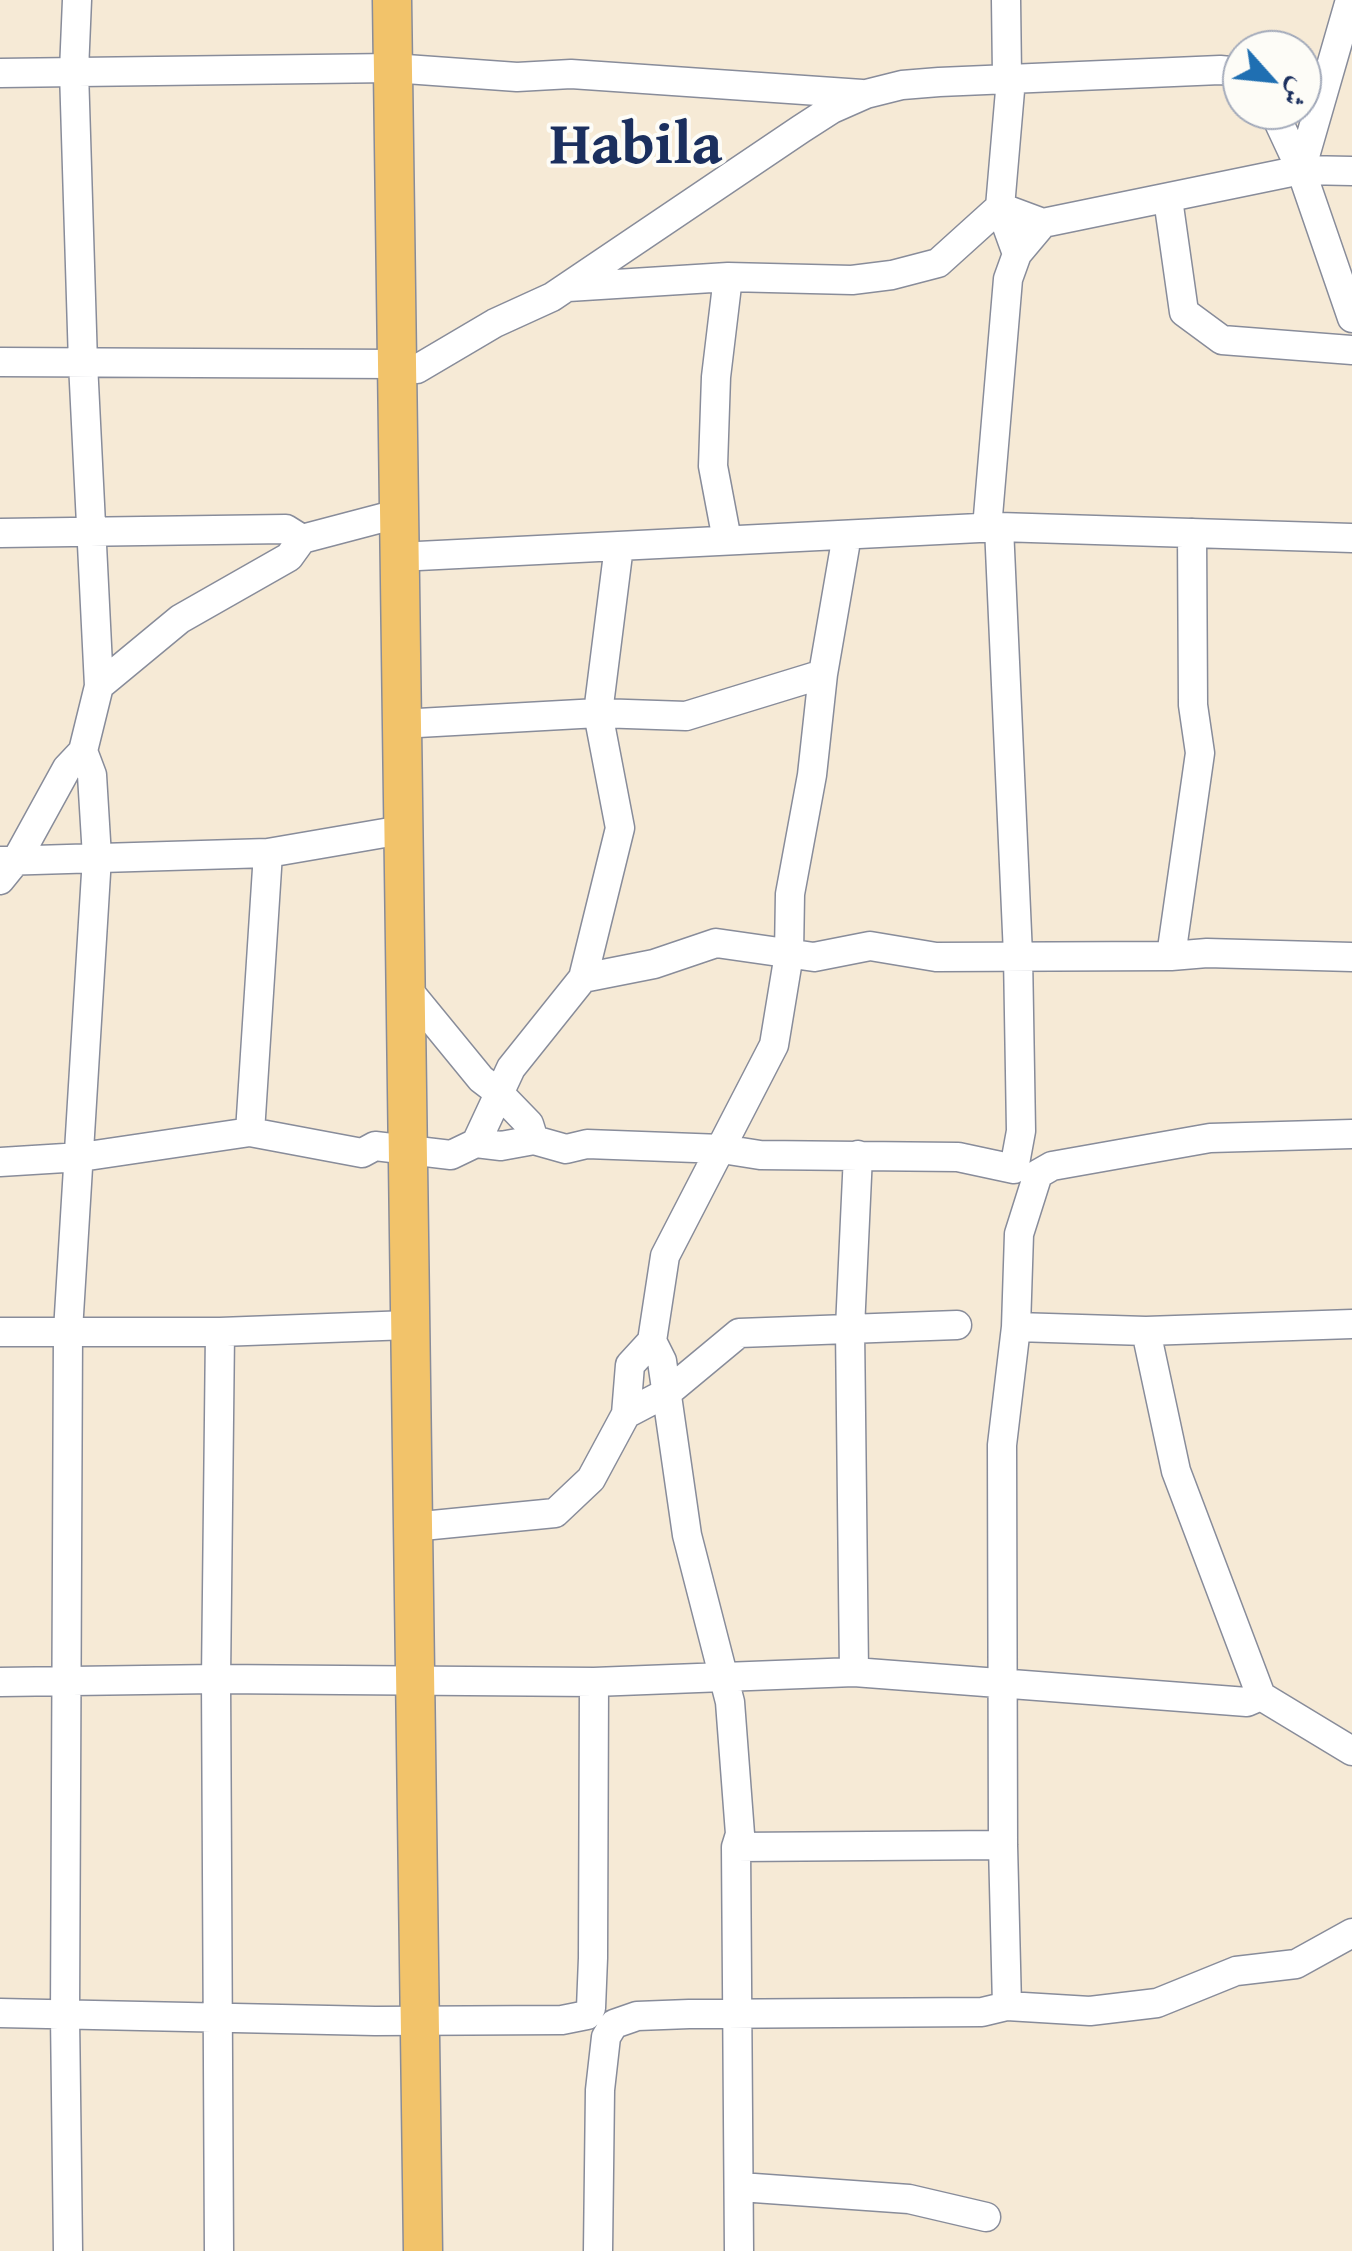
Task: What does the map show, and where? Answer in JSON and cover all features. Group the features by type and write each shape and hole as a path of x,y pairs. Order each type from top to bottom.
{"main road":[{"path":"392,0 424,2251"}],"street":[{"path":"6,867 67,768 83,751 100,686 74,71 77,0"},
{"path":"1006,0 1011,78 1000,207 1017,254"},
{"path":"1301,170 1350,0"},
{"path":"0,73 392,68 517,77 571,74 866,94"},
{"path":"0,362 396,364 417,369 495,323 552,297 816,119 866,94 902,85 1222,70"},
{"path":"1283,130 1301,170 1352,318"},
{"path":"1000,207 1042,223 1301,170 1352,171"},
{"path":"1168,199 1184,312 1222,340 1352,350"},
{"path":"566,287 728,277 852,280 892,275 938,263 1000,207"},
{"path":"0,1162 81,1157 250,1132 362,1153 375,1146 451,1155 476,1143 501,1146 534,1140 566,1149 586,1144 722,1149 760,1155 958,1157 1014,1169 1021,1131 1018,955 993,527 1008,279 1017,254 1042,223"},
{"path":"727,540 714,466 716,377 728,277"},
{"path":"100,686 180,619 290,557 302,539 398,514"},
{"path":"398,557 993,527 1348,534"},
{"path":"0,533 286,529 302,539"},
{"path":"1171,956 1200,752 1192,705 1192,533"},
{"path":"412,1528 555,1512 591,1480 626,1414 630,1365 652,1340 665,1256 774,1045 789,954 790,894 812,774 822,674 846,534"},
{"path":"476,1143 511,1068 583,978 620,828 598,712 620,546"},
{"path":"400,724 598,712 686,716 822,674"},
{"path":"68,2251 68,1331 97,857 92,775 83,751"},
{"path":"6,867 97,857 268,853 402,830"},
{"path":"250,1132 268,853"},
{"path":"583,978 654,964 716,943 814,957 870,946 936,957 1207,953 1352,957"},
{"path":"404,985 481,1079 529,1124 534,1140"},
{"path":"1007,2006 1002,1445 1016,1327 1019,1234 1038,1174 1052,1166 1210,1138 1352,1134"},
{"path":"854,1672 850,1328 858,1156"},
{"path":"1016,1327 1146,1331 1352,1324"},
{"path":"0,1332 220,1332 410,1325"},
{"path":"626,1414 668,1392 738,1334 957,1326"},
{"path":"1146,1331 1176,1471 1261,1696 1352,1751"},
{"path":"219,2251 216,1679 220,1332"},
{"path":"652,1340 662,1361 668,1392 687,1534 730,1702 740,1834 736,1847 739,2251"},
{"path":"0,1682 414,1679 594,1682 854,1672 1247,1702 1261,1696"},
{"path":"0,2013 220,2020 562,2020 587,2016 594,1958 594,1682"},
{"path":"736,1847 1003,1845"},
{"path":"598,2251 600,2090 606,2037 614,2024 637,2016 982,2012 1007,2006 1090,2010 1157,2003 1236,1971 1296,1964 1352,1933"},
{"path":"740,2187 909,2198 986,2217"}],"district":[{"name":"Habila","path":"636,148"}]}
